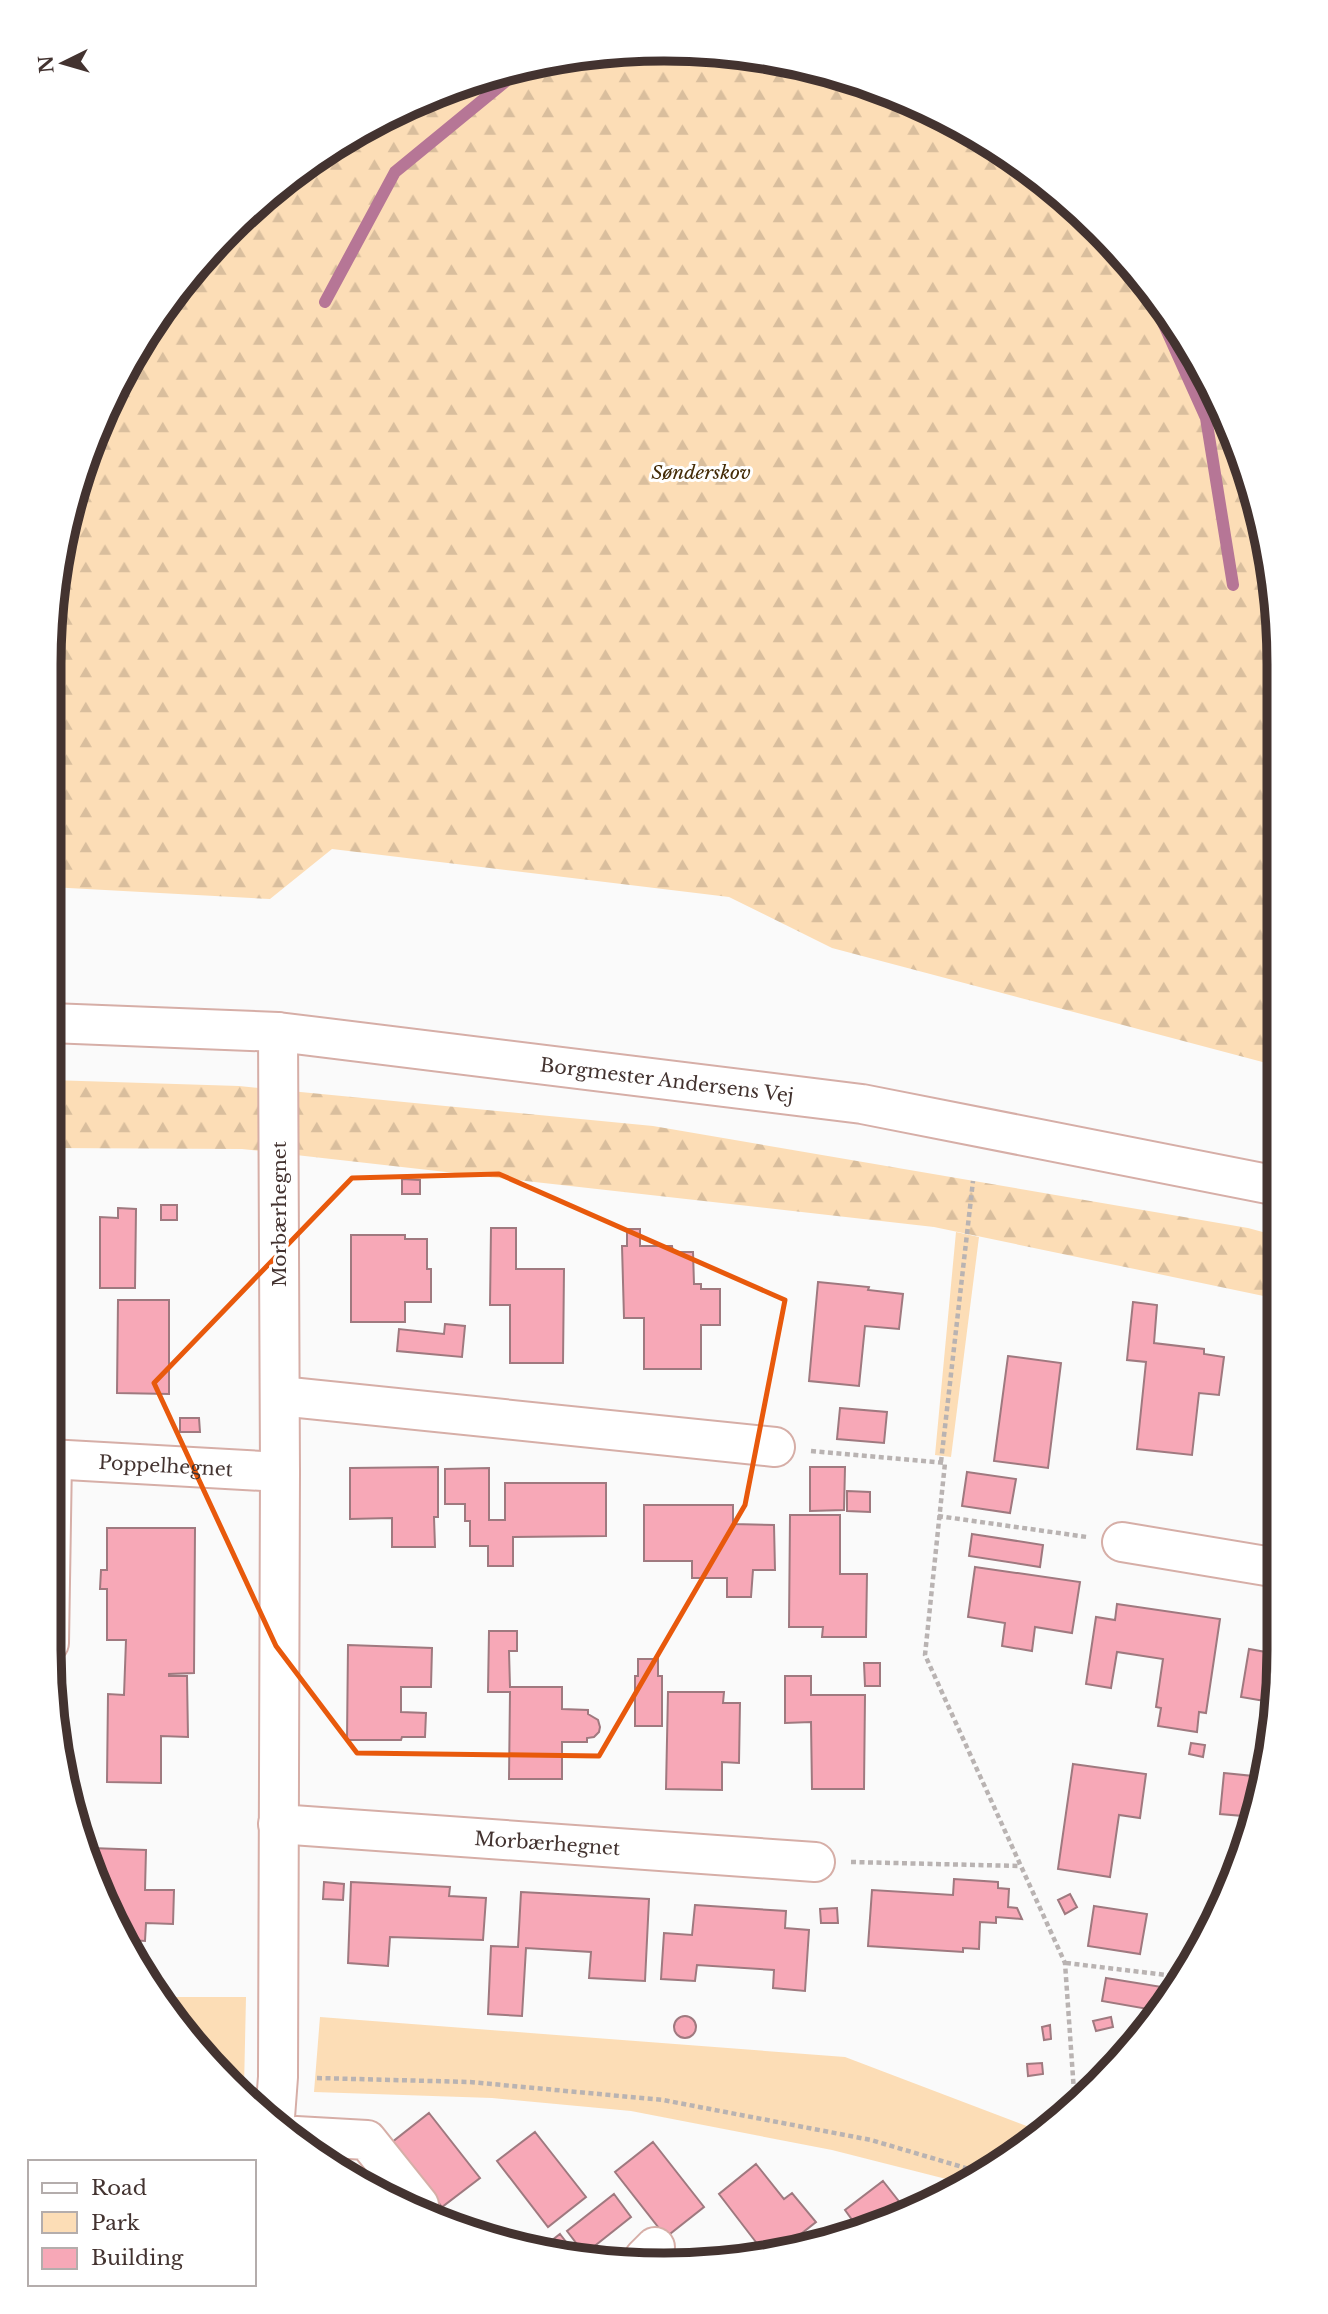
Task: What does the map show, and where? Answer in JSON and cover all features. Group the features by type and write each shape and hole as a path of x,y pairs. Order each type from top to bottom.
{"street":[{"name":"Borgmester Andersens Vej","path":"61,1023 278,1031 862,1104 1267,1184"},
{"name":"Morbærhegnet","path":"276,2110 278,2077 280,1472 278,1031"},
{"path":"280,1395 775,1447"},
{"name":"Poppelhegnet","path":"61,1460 280,1472"},
{"path":"1122,1542 1267,1566"},
{"name":"Morbærhegnet","path":"278,1824 815,1862"},
{"path":"309,2137 367,2140 414,2198"}],"path":[{"path":"941,1462 973,1181"},
{"path":"775,1447 945,1463 925,1655 1065,1963 1074,2091"},
{"path":"938,1516 1122,1542"},
{"path":"815,1862 1020,1866"},
{"path":"1065,1963 1171,1976"},
{"path":"278,2077 470,2082 663,2100 871,2140 970,2169"}],"highlighted area":[{"path":"499,1174 785,1300 745,1505 599,1756 357,1753 276,1646 154,1383 352,1178"}],"green space":[{"name":"Sønderskov","path":"664,61 703,63 743,66 820,82 858,93 931,123 999,163 1031,186 1090,238 1117,267 1165,329 1186,363 1205,397 1235,470 1262,585 1267,664 1267,1063 832,948 729,897 332,849 270,899 61,888 61,664 66,585 82,508 107,433 123,397 163,329 186,297 238,238 297,186 363,142 397,123 470,93 585,66"},
{"path":"61,1080 239,1086 653,1126 1248,1228 1267,1233 1267,1297 934,1227 242,1149 61,1148"},
{"path":"956,1232 979,1237 951,1457 935,1455"},
{"path":"172,1997 246,1997 244,2082 211,2047"},
{"path":"320,2017 845,2057 1031,2128 951,2180 832,2150 631,2111 492,2098 314,2092"}],"building":[{"path":"402,1179 420,1180 420,1194 402,1194"},
{"path":"161,1205 177,1205 177,1220 161,1220"},
{"path":"118,1208 136,1209 135,1288 100,1288 100,1217 118,1218"},
{"path":"491,1228 516,1228 516,1269 564,1269 563,1363 510,1363 510,1305 490,1305"},
{"path":"627,1229 640,1229 640,1246 672,1246 673,1252 693,1252 694,1284 701,1284 701,1289 720,1289 720,1325 701,1325 701,1369 644,1369 644,1318 624,1318 622,1246 627,1246"},
{"path":"351,1235 405,1235 405,1239 427,1239 431,1302 405,1302 405,1322 351,1322"},
{"path":"818,1282 869,1287 868,1290 903,1294 899,1329 865,1326 859,1386 809,1381"},
{"path":"118,1300 169,1300 169,1394 117,1393"},
{"path":"1133,1302 1157,1305 1154,1343 1204,1349 1204,1354 1224,1357 1219,1395 1199,1393 1192,1455 1137,1449 1146,1362 1127,1360"},
{"path":"445,1324 465,1326 462,1357 397,1351 399,1329 444,1334"},
{"path":"1008,1356 1061,1363 1048,1468 994,1461"},
{"path":"840,1408 887,1412 884,1443 837,1439"},
{"path":"180,1418 199,1418 200,1432 180,1432"},
{"path":"438,1467 438,1517 434,1517 435,1547 392,1547 392,1518 350,1519 350,1468"},
{"path":"810,1467 845,1467 844,1510 810,1511"},
{"path":"489,1468 489,1520 505,1520 505,1483 606,1483 606,1536 513,1537 513,1566 488,1566 488,1546 470,1546 470,1521 465,1521 465,1504 445,1504 445,1469"},
{"path":"967,1472 1016,1479 1010,1513 962,1506"},
{"path":"847,1491 870,1492 870,1512 847,1511"},
{"path":"644,1505 733,1505 733,1524 774,1525 775,1570 753,1570 751,1597 727,1597 727,1578 692,1578 692,1561 644,1561"},
{"path":"790,1515 840,1515 840,1574 867,1574 866,1637 822,1637 823,1627 789,1627"},
{"path":"107,1528 195,1528 194,1673 169,1674 187,1676 188,1737 161,1736 161,1783 107,1782 108,1694 124,1695 126,1640 107,1640 107,1589 100,1589 101,1570 107,1570"},
{"path":"972,1534 1043,1545 1040,1567 969,1556"},
{"path":"975,1567 1080,1582 1072,1633 1035,1627 1032,1651 1002,1646 1005,1623 968,1617"},
{"path":"1117,1604 1220,1619 1206,1713 1199,1712 1197,1732 1158,1726 1161,1708 1156,1707 1163,1659 1117,1652 1111,1688 1086,1684 1096,1617 1115,1620"},
{"path":"489,1631 517,1631 517,1651 509,1651 510,1687 562,1687 562,1709 588,1710 588,1714 598,1720 599,1732 594,1737 587,1738 587,1742 562,1742 562,1779 509,1779 510,1692 488,1692"},
{"path":"348,1645 432,1648 431,1687 401,1687 401,1712 426,1713 425,1737 347,1740"},
{"path":"1267,1645 1264,1701 1241,1697 1249,1649 1266,1652"},
{"path":"638,1659 658,1659 658,1676 662,1676 662,1726 635,1726 635,1676 638,1676"},
{"path":"864,1663 880,1663 880,1686 865,1686"},
{"path":"785,1676 811,1676 811,1695 865,1695 864,1789 812,1789 811,1722 785,1723"},
{"path":"668,1692 724,1692 723,1703 740,1703 739,1763 722,1762 722,1790 666,1789"},
{"path":"1191,1743 1205,1745 1203,1757 1189,1754"},
{"path":"1073,1764 1146,1774 1140,1818 1119,1815 1110,1877 1058,1869"},
{"path":"1224,1773 1253,1776 1243,1817 1220,1814"},
{"path":"95,1848 146,1850 145,1890 174,1890 173,1924 146,1923 145,1941 136,1940 123,1917"},
{"path":"954,1879 998,1882 998,1888 1009,1889 1008,1907 1017,1908 1022,1919 996,1917 996,1923 980,1922 979,1949 963,1948 963,1952 868,1946 872,1890 953,1895"},
{"path":"324,1882 344,1884 343,1900 323,1899"},
{"path":"351,1882 450,1887 449,1896 486,1898 483,1940 390,1937 388,1966 348,1963"},
{"path":"521,1892 649,1899 645,1981 589,1978 591,1952 526,1948 522,2016 488,2014 491,1946 518,1947"},
{"path":"1070,1894 1077,1907 1065,1914 1058,1900"},
{"path":"695,1905 786,1911 785,1928 809,1930 805,1991 773,1988 774,1970 697,1965 695,1981 661,1979 664,1933 692,1935"},
{"path":"1094,1906 1147,1914 1140,1954 1088,1946"},
{"path":"837,1908 838,1923 821,1923 820,1909"},
{"path":"1106,1978 1163,1987 1148,2009 1102,2001"},
{"path":"685,2016 693,2019 696,2027 693,2035 685,2038 677,2035 674,2027 677,2019"},
{"path":"1111,2017 1113,2027 1096,2031 1093,2021"},
{"path":"1050,2025 1051,2039 1044,2040 1042,2027"},
{"path":"1042,2063 1043,2074 1028,2076 1027,2064"},
{"path":"429,2113 480,2178 442,2207 391,2143"},
{"path":"535,2132 586,2197 548,2227 497,2161"},
{"path":"653,2142 704,2207 666,2237 615,2172"},
{"path":"756,2164 784,2199 792,2193 816,2222 796,2238 758,2245 719,2194"},
{"path":"883,2181 901,2204 854,2222 845,2210"},
{"path":"614,2194 631,2217 591,2248 579,2247 567,2231"},
{"path":"560,2234 568,2245 550,2242"}],"waterway":[{"path":"325,302 395,172 503,83"},
{"path":"1168,335 1206,418 1233,585"}]}
